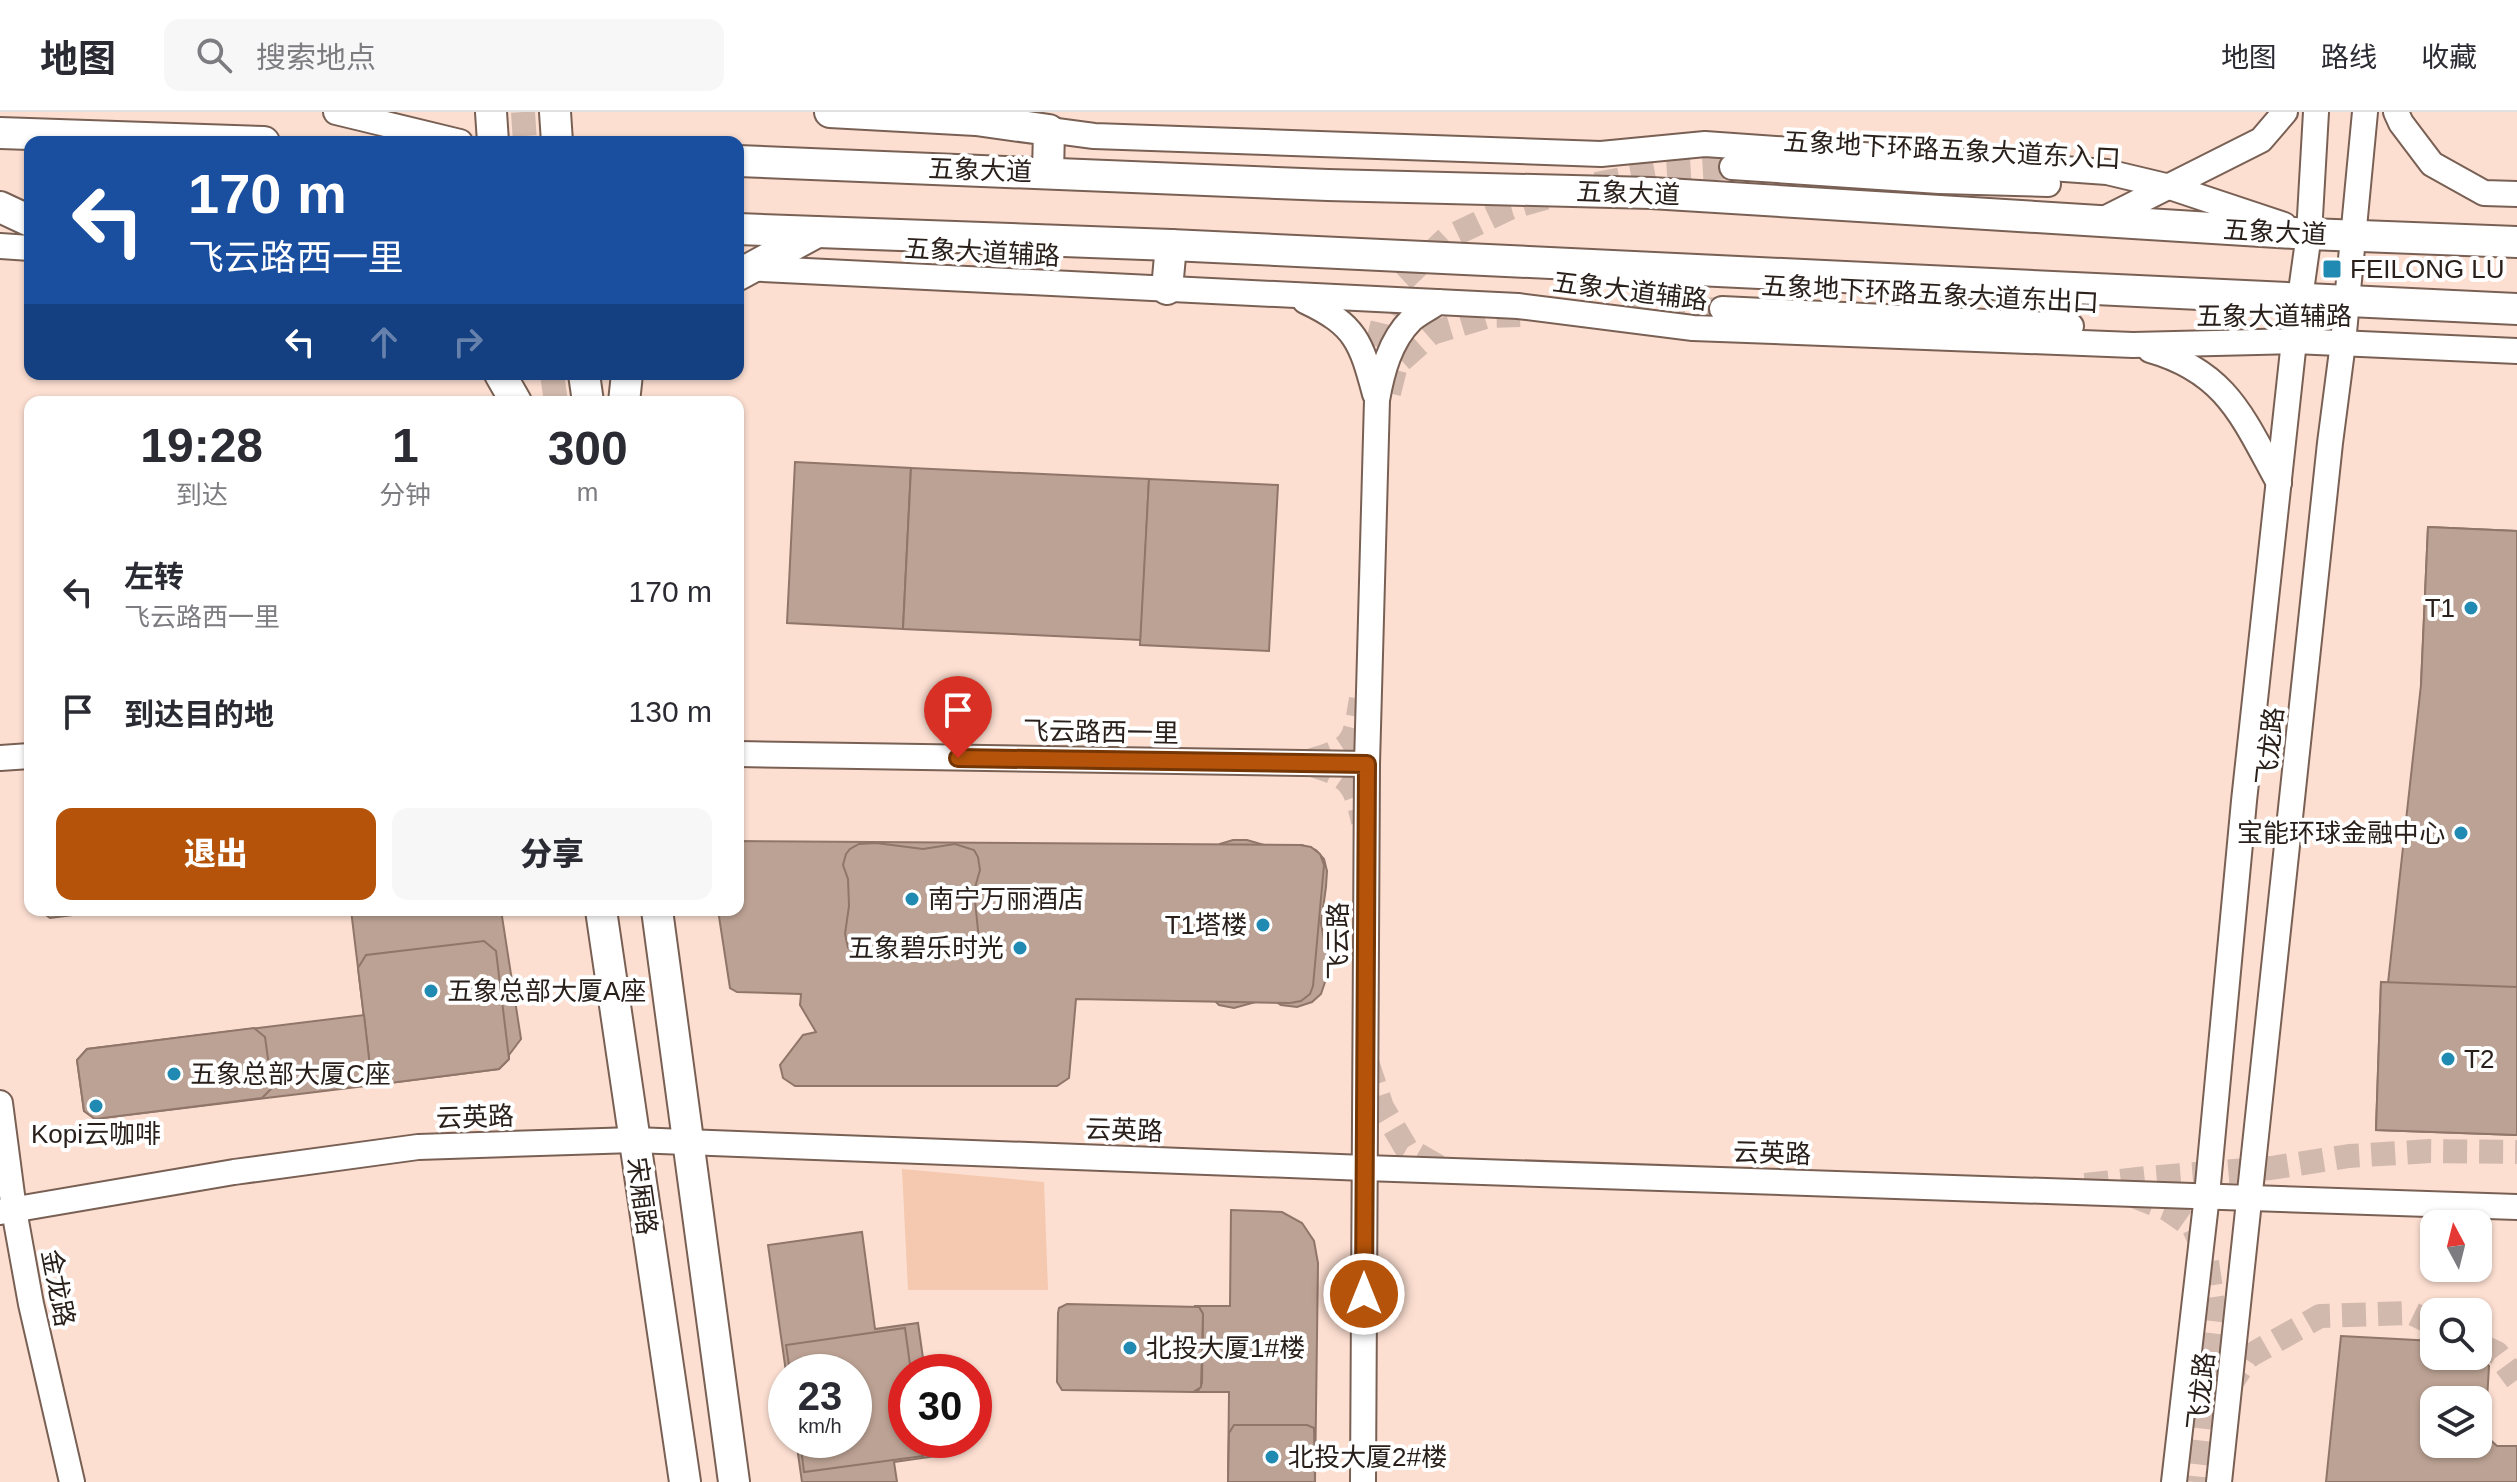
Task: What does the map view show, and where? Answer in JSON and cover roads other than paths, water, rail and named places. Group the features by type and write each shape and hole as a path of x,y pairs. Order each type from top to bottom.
{"main road":[{"path":"491,112 493,136"},
{"path":"555,112 557,136"},
{"path":"830,112 976,120 1049,130 1048,173"},
{"path":"0,133 88,136"},
{"name":"五象大道","path":"744,161 1328,185 1651,193 2309,234 2517,242"},
{"path":"0,204 24,202"},
{"path":"0,204 24,218"},
{"path":"744,229 1171,245 2517,309"},
{"path":"744,269 817,232"},
{"path":"1167,289 1171,245"},
{"name":"宋厢路","path":"602,916 685,1482"},
{"name":"宋厢路","path":"658,916 734,1482"}],"street":[{"path":"336,112 435,136"},
{"path":"2100,221 2261,140 2285,112"},
{"name":"飞龙路","path":"2174,1482 2207,1195 2242,817 2294,341 2309,234 2316,112"},
{"name":"飞龙路","path":"2219,1482 2343,343 2365,112"},
{"path":"2396,112 2432,164 2484,193 2517,194"},
{"path":"1049,130 1094,136 1601,154 1705,144 2107,172 2170,187 2309,234"},
{"name":"五象地下环路五象大道东入口","path":"1732,167 1939,181 2170,187"},
{"path":"0,246 24,248"},
{"name":"五象大道辅路","path":"744,270 1518,306 1693,328 2133,345 2294,341 2517,351"},
{"name":"飞云路","path":"1292,295 1332,314 1357,339 1377,400"},
{"name":"飞云路","path":"1363,1482 1367,764 1377,400 1383,367 1394,346 1411,320 1438,302"},
{"name":"五象地下环路五象大道东出口","path":"1722,309 2101,328 2133,345"},
{"path":"2133,345 2176,358 2215,381 2242,417 2279,483"},
{"name":"飞云路西一里","path":"744,754 1367,764"},
{"path":"0,758 24,756"},
{"name":"金龙路","path":"0,1103 7,1211 72,1482"},
{"name":"云英路","path":"7,1211 234,1172 418,1147 634,1140 2517,1207"}],"tunnel":[{"path":"523,112 525,136"},
{"path":"1596,184 1664,171 1732,167"},
{"path":"1371,382 1383,321 1403,280 1447,238 1510,208 1552,196"},
{"path":"1625,312 1722,309"},
{"path":"1389,393 1396,365 1432,333 1489,316 1520,315"},
{"path":"553,380 555,396"},
{"path":"1309,761 1335,752 1349,742 1356,726 1361,699"},
{"path":"1309,764 1348,782 1357,797 1363,822"},
{"path":"1367,1062 1382,1107 1406,1148 1452,1172"},
{"path":"2085,1185 2271,1168 2349,1156 2430,1151 2517,1152"},
{"path":"2131,1195 2167,1209 2194,1228 2206,1255 2214,1309 2195,1482"},
{"path":"2227,1390 2249,1356 2320,1316 2411,1313 2420,1317"},
{"path":"2492,1351 2517,1380"}],"place":[{"name":"FEILONG LU","path":"2332,269"},
{"name":"T1","path":"2471,608"},
{"name":"宝能环球金融中心","path":"2461,833"},
{"name":"南宁万丽酒店","path":"912,899"},
{"name":"T1塔楼","path":"1263,925"},
{"name":"五象碧乐时光","path":"1020,948"},
{"name":"五象总部大厦A座","path":"431,991"},
{"name":"T2","path":"2448,1059"},
{"name":"五象总部大厦C座","path":"174,1074"},
{"name":"Kopi云咖啡","path":"96,1106"},
{"name":"北投大厦1#楼","path":"1130,1348"},
{"name":"北投大厦2#楼","path":"1272,1457"}]}
